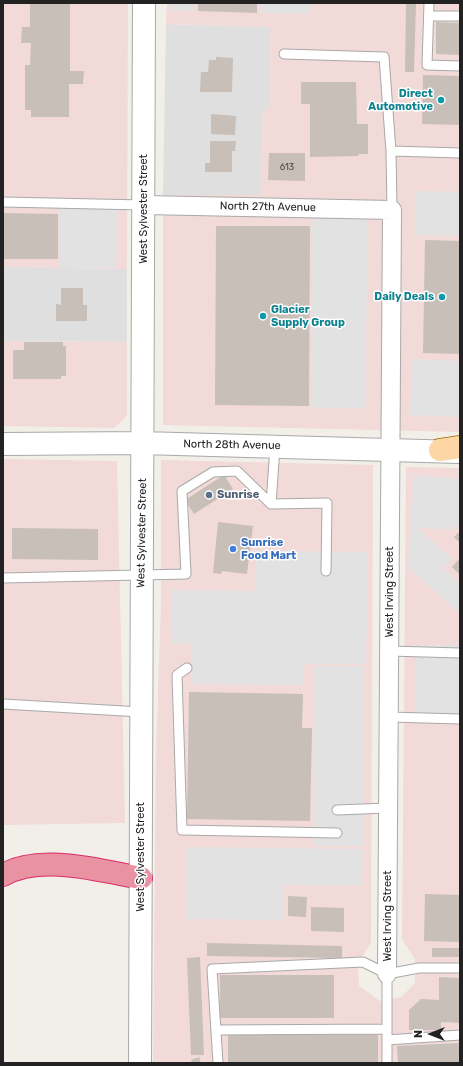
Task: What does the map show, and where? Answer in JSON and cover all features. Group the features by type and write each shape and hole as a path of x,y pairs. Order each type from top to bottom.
{"highway":[{"path":"3,875 30,866 49,864 141,878"}],"street":[{"name":"West Sylvester Street","path":"140,1063 144,3"},
{"name":"North 27th Avenue","path":"144,205 392,210"},
{"name":"West Irving Street","path":"387,974 392,210"},
{"name":"North 28th Avenue","path":"3,444 142,443 453,450"}],"lane":[{"path":"429,3 428,66 460,66"},
{"path":"429,16 460,16"},
{"path":"284,54 384,57 391,151 392,210"},
{"path":"391,151 460,153"},
{"path":"3,202 144,205"},
{"path":"272,504 275,446"},
{"path":"3,578 186,574 182,491 212,472 237,471 272,504 327,503 326,572"},
{"path":"389,651 460,653"},
{"path":"187,668 176,675 182,830 337,833"},
{"path":"3,704 141,712"},
{"path":"389,717 460,719"},
{"path":"337,810 388,808"},
{"path":"218,1063 212,969 363,962 387,974 419,968 460,968"},
{"path":"387,974 387,1063"},
{"path":"216,1030 387,1029"},
{"path":"387,1040 460,1035"}],"shaded area":[{"path":"3,3 128,3 127,269 3,267"},
{"path":"167,3 460,3 460,432 163,425 163,195 261,195 263,110 270,110 270,27 166,24"},
{"path":"169,3 194,3 194,11 169,11"},
{"path":"260,3 310,3 310,14 260,13"},
{"path":"166,24 270,27 270,110 263,111 261,195 163,195"},
{"path":"416,191 460,192 460,236 415,235"},
{"path":"60,208 117,208 116,268 60,268"},
{"path":"312,218 367,218 366,408 311,408"},
{"path":"3,267 127,269 127,342 3,341"},
{"path":"3,341 127,342 127,416 114,428 3,426"},
{"path":"412,359 460,361 460,417 410,415"},
{"path":"3,459 117,461 125,823 3,825"},
{"path":"161,460 373,465 371,943 358,963 359,986 380,1001 401,997 415,983 415,959 402,939 406,467 460,468 460,1063 153,1063 156,755 161,602"},
{"path":"414,475 460,479 460,523 453,530 411,527"},
{"path":"411,528 419,529 452,559 443,568 460,584 460,614 408,567"},
{"path":"255,551 368,552 366,664 304,664 303,685 191,684 191,644 171,644 172,590 255,591"},
{"path":"416,645 460,645 460,721 416,721"},
{"path":"313,666 363,666 363,846 313,846"},
{"path":"186,847 363,849 362,886 284,885 283,920 186,919"}],"building":[{"path":"30,3 70,3 70,71 84,71 83,84 69,84 69,117 31,117 31,110 25,110 25,65 30,65 31,43 21,43 22,27 30,27"},
{"path":"198,3 257,3 257,13 198,11"},
{"path":"406,3 416,3 414,72 405,72"},
{"path":"436,22 460,23 460,55 436,54"},
{"path":"216,57 233,58 232,92 200,92 201,72 208,72 209,60 216,60"},
{"name":"Direct Automotive","path":"423,75 460,76 460,125 422,124"},
{"path":"301,82 356,82 357,124 368,124 368,154 359,154 358,156 310,157 310,104 301,104"},
{"path":"211,114 236,116 235,135 211,134"},
{"path":"210,141 236,141 235,151 232,151 232,172 205,172 205,163 210,163"},
{"path":"269,153 305,153 305,181 268,180"},
{"path":"3,213 58,214 58,259 3,259"},
{"name":"Glacier Supply Group","path":"216,226 310,226 309,406 215,405"},
{"name":"Daily Deals","path":"425,240 460,241 460,354 423,353"},
{"path":"61,288 83,288 83,305 87,305 87,321 56,321 56,304 61,305"},
{"path":"24,342 63,342 63,346 66,346 66,376 61,376 61,379 13,379 13,350 24,350"},
{"name":"Sunrise","path":"224,475 233,489 194,514 185,500"},
{"name":"Sunrise Food Mart","path":"218,522 253,526 247,574 222,571 221,574 213,573"},
{"path":"12,528 98,529 98,560 12,559"},
{"path":"460,531 460,543 454,537"},
{"path":"460,558 460,575 452,567"},
{"path":"189,692 303,694 302,728 312,728 310,821 187,819"},
{"path":"425,894 460,895 460,942 424,941"},
{"path":"288,896 307,897 306,917 288,916"},
{"path":"311,907 344,908 344,932 311,931"},
{"path":"207,943 342,946 342,958 207,956"},
{"path":"432,948 460,948 460,957 432,957"},
{"path":"200,957 204,1055 191,1055 187,958"},
{"path":"220,975 334,975 334,1018 220,1018"},
{"path":"439,977 460,978 460,1023 441,1022 441,1030 409,1030 409,1010 421,999 439,1000"},
{"path":"228,1035 378,1035 378,1063 228,1063"},
{"path":"460,1043 460,1063 398,1063 397,1046"},
{"path":"199,1057 201,1063 192,1063 191,1060"}],"place":[{"name":"Direct Automotive","path":"441,100"},
{"name":"Daily Deals","path":"442,297"},
{"name":"Glacier Supply Group","path":"263,316"},
{"name":"Sunrise","path":"209,495"},
{"name":"Sunrise Food Mart","path":"233,549"}]}
